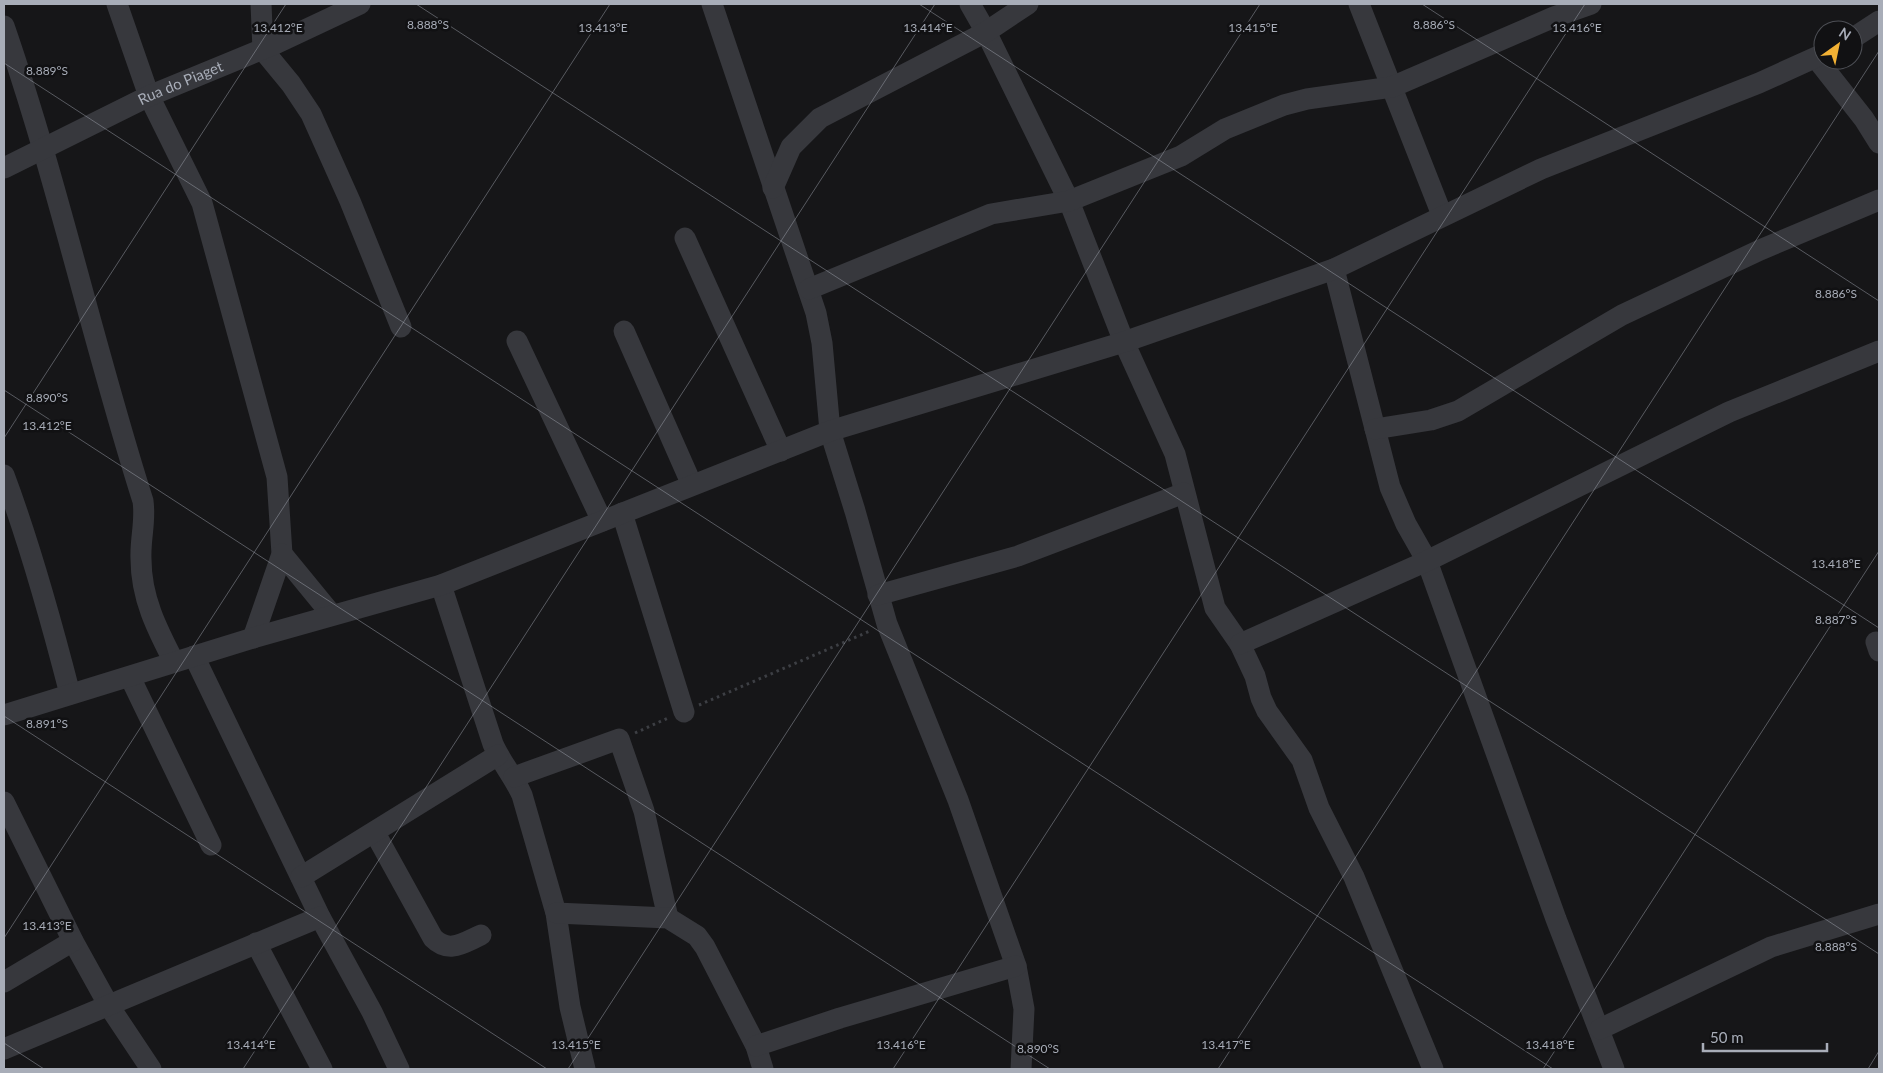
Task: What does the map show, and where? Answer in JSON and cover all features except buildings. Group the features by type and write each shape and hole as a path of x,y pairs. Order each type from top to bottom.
{"street":[{"path":"117,4 149,96 202,204 277,476 282,554 253,638"},
{"path":"261,4 262,50 291,84 311,114 350,201 402,326"},
{"name":"Rua do Piaget","path":"4,168 149,96 262,50 360,4"},
{"path":"712,4 773,188 809,289 822,342 830,432 855,510 887,624 958,800 1016,966 1024,1010 1021,1069"},
{"path":"970,4 986,32 1068,201 1124,342 1175,454 1215,608 1240,644 1255,676 1267,711 1302,760 1318,808 1354,877 1433,1069"},
{"path":"773,188 790,147 820,118 986,32 1028,4"},
{"path":"1359,4 1442,216"},
{"path":"809,289 991,214 1068,201 1181,156 1226,129 1284,105 1307,99 1392,87 1554,17 1592,4"},
{"path":"1863,31 1879,21"},
{"path":"4,26 43,148 118,423 143,501 145,514 141,558 146,602 184,659 372,1012 399,1069"},
{"path":"4,715 253,638 441,585 830,432 1124,342 1334,269 1541,169 1759,83 1813,59"},
{"path":"1829,70 1879,143"},
{"path":"1375,429 1431,420 1458,411 1622,315 1760,250 1879,200"},
{"path":"685,238 781,451"},
{"path":"1334,269 1390,486 1406,524 1427,561 1553,909 1614,1069"},
{"path":"624,332 692,486"},
{"path":"517,341 612,517 684,712"},
{"path":"1240,644 1427,561 1729,412 1879,351"},
{"path":"4,475 25,531 47,603 70,694"},
{"path":"878,594 1018,556 1184,493"},
{"path":"282,554 332,615"},
{"path":"441,585 498,755 514,777 522,795 556,913 570,1008 585,1069"},
{"path":"130,677 210,845"},
{"path":"514,777 620,739 644,811 668,918"},
{"path":"301,877 375,833 498,755"},
{"path":"6,812 73,942 109,1006 151,1069"},
{"path":"375,833 433,938 445,948 453,947 480,935"},
{"path":"556,913 668,918 697,936 706,947 756,1046 763,1069"},
{"path":"1600,1029 1771,947 1879,914"},
{"path":"4,1049 320,917"},
{"path":"4,982 73,942"},
{"path":"256,944 322,1069"},
{"path":"756,1046 840,1018 1016,966"}],"path":[{"path":"620,739 887,624"}]}
